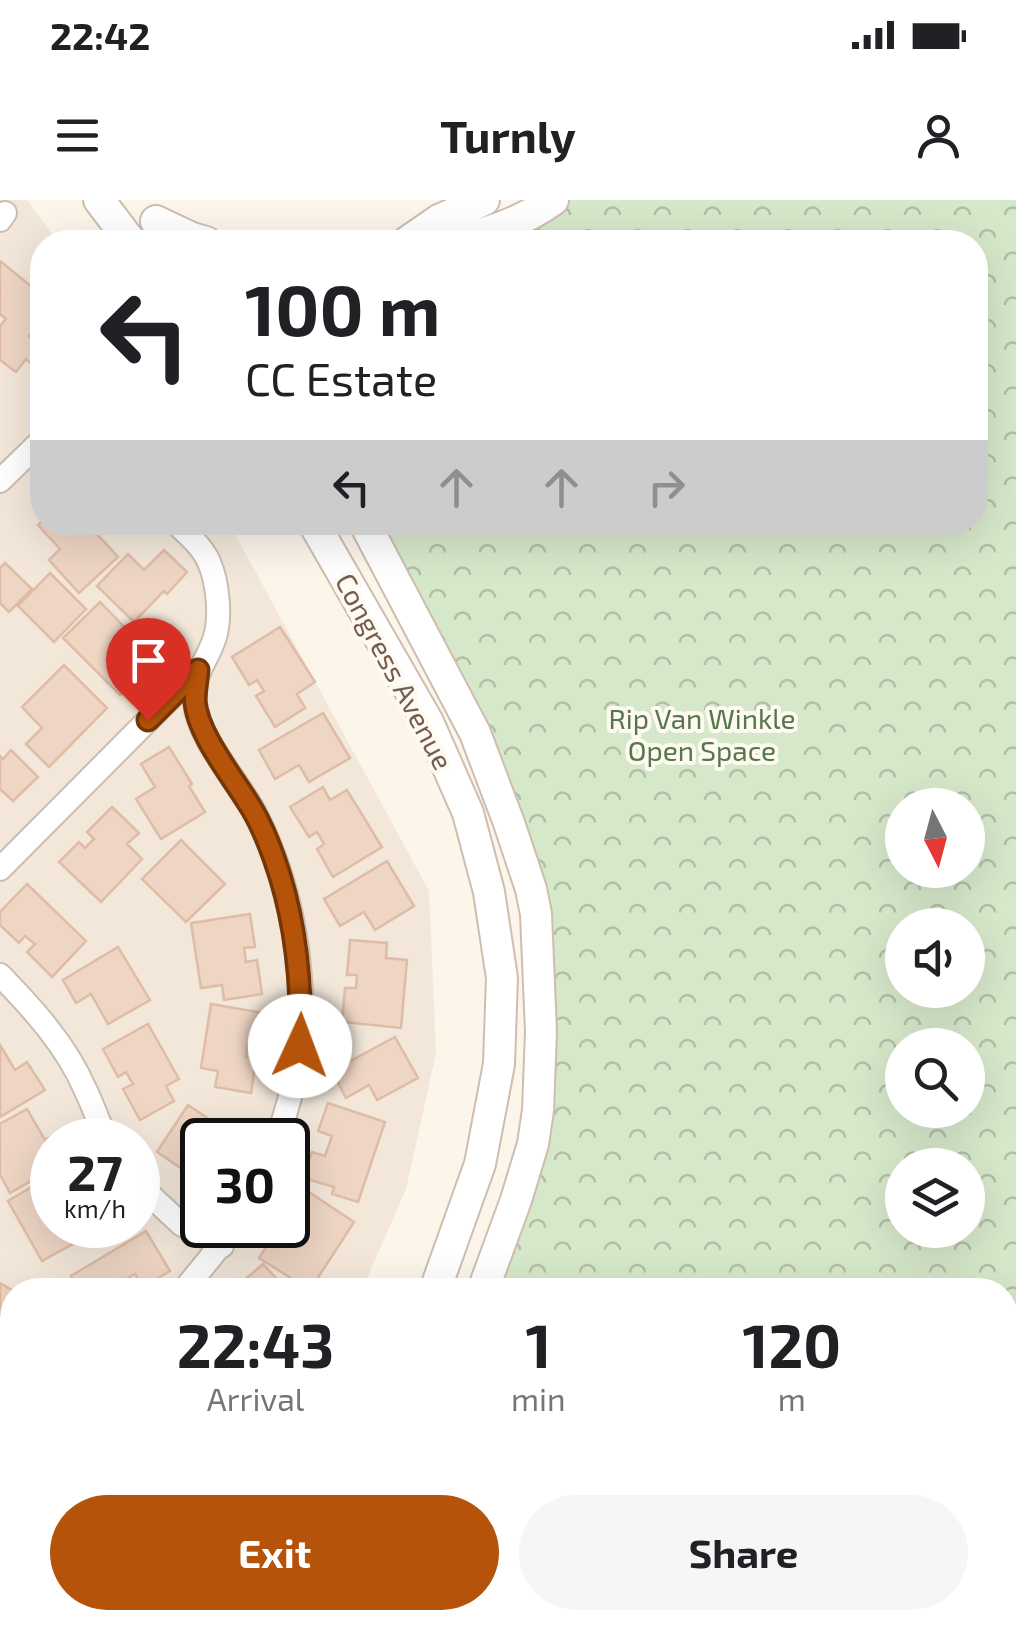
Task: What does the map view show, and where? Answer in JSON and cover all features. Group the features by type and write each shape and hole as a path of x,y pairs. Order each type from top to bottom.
{"street":[{"path":"99,200 122,230"},
{"path":"424,230 484,200"},
{"path":"493,230 536,213 553,200"},
{"path":"0,481 30,452"},
{"path":"0,869 198,670 215,637 218,611 209,561 189,535"},
{"name":"Congress Avenue","path":"320,535 428,722 468,813 489,892 502,978 499,1064 480,1164 438,1278"},
{"name":"Congress Avenue","path":"371,535 475,732 509,822 536,914 542,1032 538,1110 533,1144 487,1278"},
{"path":"198,670 195,704 205,733 262,829 283,887 296,947 302,998 300,1046 284,1118"},
{"path":"0,975 33,1008 60,1046 84,1085 97,1118"},
{"path":"160,1204 180,1222"},
{"path":"194,1278 220,1248"}],"shaded area":[{"path":"0,200 27,200 49,230 30,230 30,535 236,535 429,891 436,1053 406,1189 367,1278 0,1278"}],"green space":[{"name":"Rip Van Winkle Open Space","path":"553,200 1016,200 1016,1278 487,1278 533,1144 531,888 369,535 988,535 988,230 482,230"}],"building":[{"path":"0,261 30,285 30,362 26,359 16,372 0,360 0,326 6,319 0,314"},
{"path":"47,535 98,535 118,557 79,593 49,560 60,549"},
{"path":"164,550 187,572 134,622 97,586 128,554 144,570"},
{"path":"5,563 32,589 9,612 0,603 0,568"},
{"path":"50,573 86,609 54,642 18,606"},
{"path":"100,602 134,637 121,650 143,672 120,695 63,638"},
{"path":"280,627 315,682 297,694 305,708 275,727 256,696 264,691 257,680 249,685 232,657"},
{"path":"64,665 107,708 49,767 26,744 42,728 22,707"},
{"path":"323,713 350,758 309,782 299,765 275,779 259,750"},
{"path":"169,747 205,812 161,839 136,799 155,787 141,764"},
{"path":"11,750 38,777 13,801 0,789 0,756 3,759"},
{"path":"323,787 330,800 347,790 382,847 333,877 317,849 324,844 317,832 309,837 290,807"},
{"path":"112,807 139,833 127,844 142,859 101,902 59,862 79,842 85,848 94,839 87,832"},
{"path":"181,840 225,884 186,922 142,879"},
{"path":"387,861 414,906 375,930 364,912 340,926 324,899"},
{"path":"27,884 86,941 52,977 27,952 35,944 25,936 19,943 0,925 0,912"},
{"path":"250,914 255,947 244,948 246,962 257,960 262,994 224,1000 222,985 201,988 191,923"},
{"path":"350,940 387,943 386,958 407,960 401,1028 342,1022 345,988 356,988 357,975 347,975"},
{"path":"118,947 150,1000 108,1024 91,994 76,1003 63,980"},
{"path":"211,1004 263,1013 258,1046 248,1045 246,1057 256,1059 251,1093 215,1087 218,1071 201,1068"},
{"path":"148,1024 179,1079 166,1086 174,1101 139,1118 123,1089 133,1084 126,1072 118,1077 103,1049"},
{"path":"395,1037 418,1078 377,1100 369,1085 346,1098 332,1071"},
{"path":"0,1045 15,1070 27,1062 45,1090 0,1117"},
{"path":"328,1103 385,1122 358,1202 332,1194 334,1187 310,1180 312,1152 325,1156 332,1136 318,1131"},
{"path":"188,1105 207,1118 180,1118 180,1168 160,1154 160,1147"},
{"path":"27,1109 32,1118 30,1182 10,1193 0,1175 0,1124"},
{"path":"30,1188 30,1240 8,1201"},
{"path":"310,1193 354,1222 318,1278 291,1278 259,1258 265,1248 310,1248"},
{"path":"35,1248 65,1248 42,1261"},
{"path":"118,1248 156,1248 170,1271 158,1278 137,1278 135,1274 128,1278 72,1278"},
{"path":"263,1264 276,1278 247,1278"}],"route":[{"path":"148,720 198,670 195,704 205,733 255,814 287,901 302,998 300,1046"}]}
